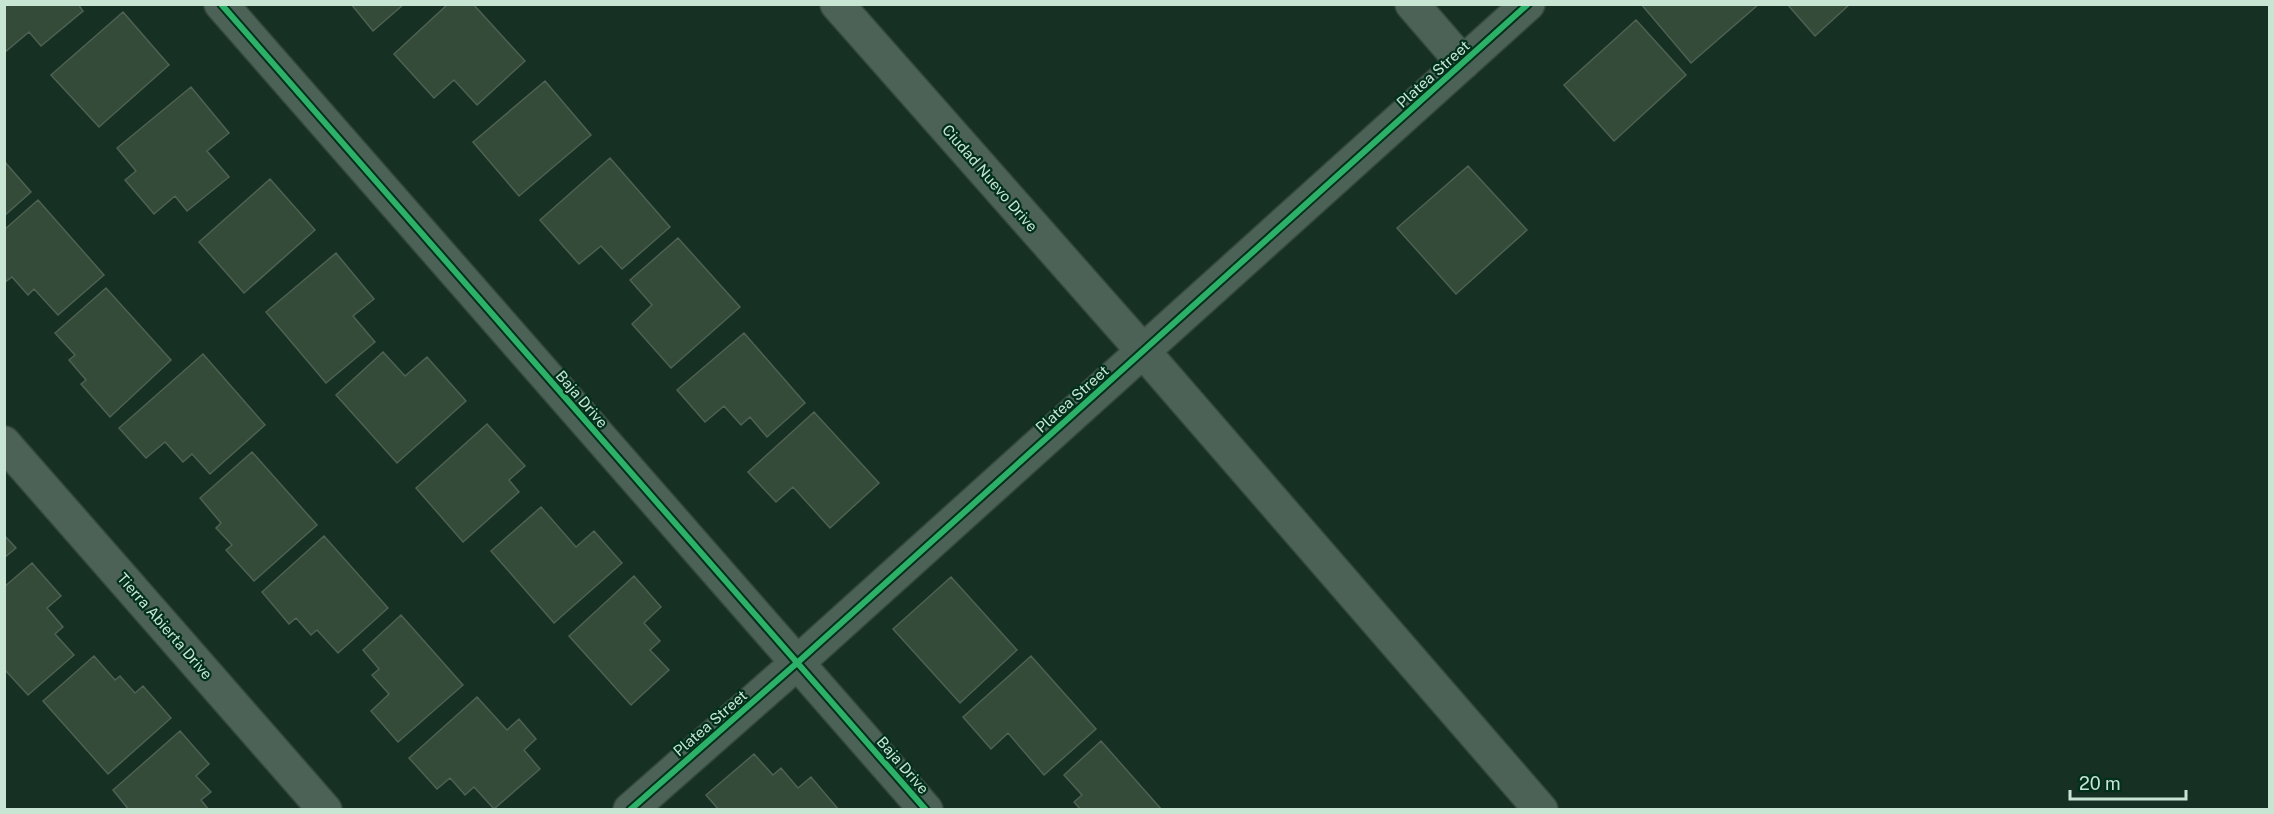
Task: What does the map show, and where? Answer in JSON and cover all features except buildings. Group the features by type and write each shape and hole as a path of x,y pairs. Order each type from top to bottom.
{"street":[{"name":"Baja Drive","path":"221,4 926,810"},
{"name":"Ciudad Nuevo Drive","path":"837,4 1143,351 1541,810"},
{"path":"1412,4 1463,63"},
{"name":"Platea Street","path":"630,810 797,663 1528,4"},
{"name":"Tierra Abierta Drive","path":"4,443 326,810"}],"cycle path":[{"path":"221,4 926,810"},
{"path":"630,810 797,663 1528,4"}]}
